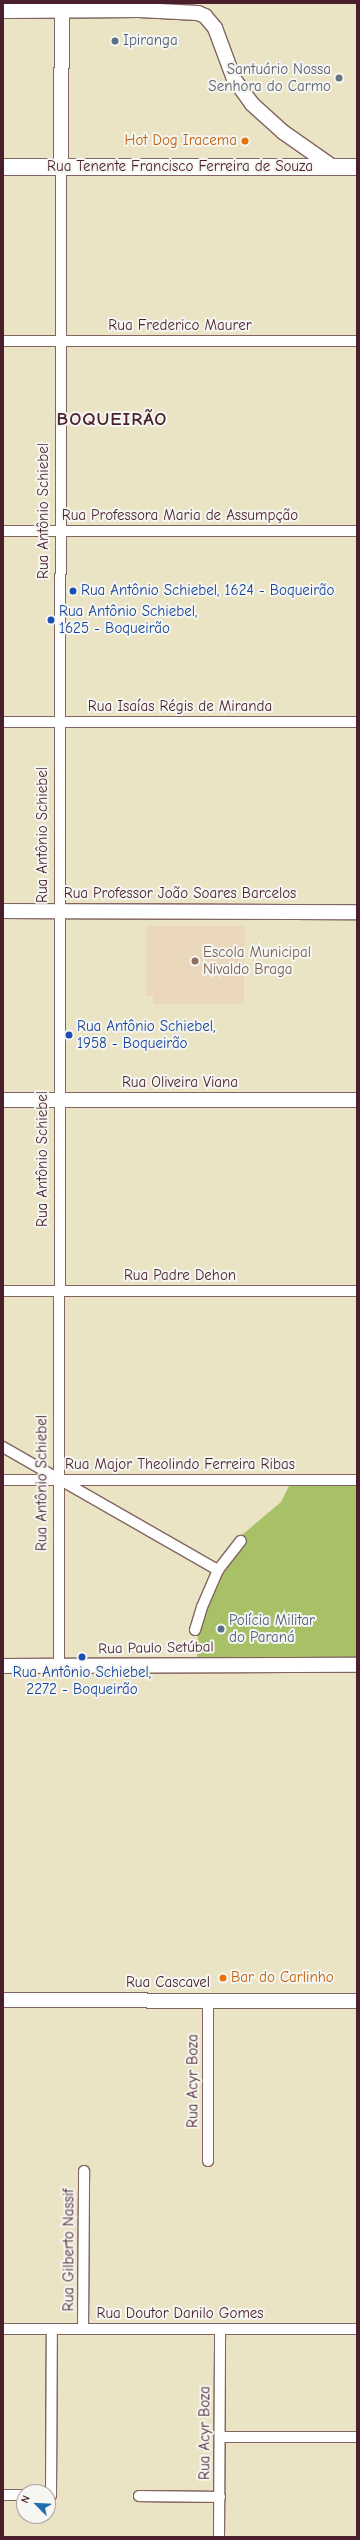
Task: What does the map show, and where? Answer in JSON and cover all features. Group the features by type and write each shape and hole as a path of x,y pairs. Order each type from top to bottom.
{"main road":[{"path":"3,11 62,7 198,13 211,21 231,72 252,104 283,132 333,167"},
{"name":"Rua Antônio Schiebel","path":"61,167 62,7"},
{"name":"Rua Tenente Francisco Ferreira de Souza","path":"3,167 357,167"},
{"name":"Rua Professor João Soares Barcelos","path":"3,911 357,912"},
{"name":"Rua Oliveira Viana","path":"3,1100 357,1100"},
{"name":"Rua Paulo Setúbal","path":"3,1666 357,1665"},
{"name":"Rua Cascavel","path":"3,2000 357,2001"}],"street":[{"name":"Rua Antônio Schiebel","path":"59,1666 61,167"},
{"name":"Rua Frederico Maurer","path":"3,341 357,342"},
{"name":"Rua Professora Maria de Assumpção","path":"3,531 357,531"},
{"name":"Rua Isaías Régis de Miranda","path":"3,722 357,722"},
{"name":"Rua Padre Dehon","path":"3,1291 357,1291"},
{"path":"3,1447 218,1570"},
{"name":"Rua Major Theolindo Ferreira Ribas","path":"3,1480 357,1480"},
{"path":"196,1630 202,1608 218,1570 241,1541"},
{"name":"Rua Acyr Boza","path":"208,2001 208,2161"},
{"name":"Rua Gilberto Nassif","path":"83,2329 84,2171"},
{"name":"Rua Doutor Danilo Gomes","path":"3,2329 357,2330"},
{"path":"50,2484 52,2329"},
{"name":"Rua Acyr Boza","path":"219,2537 220,2329"},
{"path":"220,2437 357,2437"},
{"path":"3,2495 16,2495"},
{"path":"140,2496 220,2497"}],"shaded area":[{"name":"Escola Municipal Nivaldo Braga","path":"147,926 245,926 244,1004 153,1004 153,996 146,996"}],"green space":[{"path":"290,1484 357,1484 357,1659 197,1658 198,1629 212,1590 231,1555 246,1540 242,1535 281,1502"}],"place":[{"name":"Ipiranga","path":"115,41"},
{"name":"Santuário Nossa Senhora do Carmo","path":"339,78"},
{"name":"Hot Dog Iracema","path":"245,141"},
{"name":"Rua Antônio Schiebel, 1624 - Boqueirão","path":"73,591"},
{"name":"Rua Antônio Schiebel, 1625 - Boqueirão","path":"51,620"},
{"name":"Escola Municipal Nivaldo Braga","path":"195,961"},
{"name":"Rua Antônio Schiebel, 1958 - Boqueirão","path":"69,1035"},
{"name":"Polícia Militar do Paraná","path":"221,1629"},
{"name":"Rua Antônio Schiebel, 2272 - Boqueirão","path":"82,1657"},
{"name":"Bar do Carlinho","path":"223,1978"}],"district":[{"name":"BOQUEIRÃO","path":"112,420"}]}
